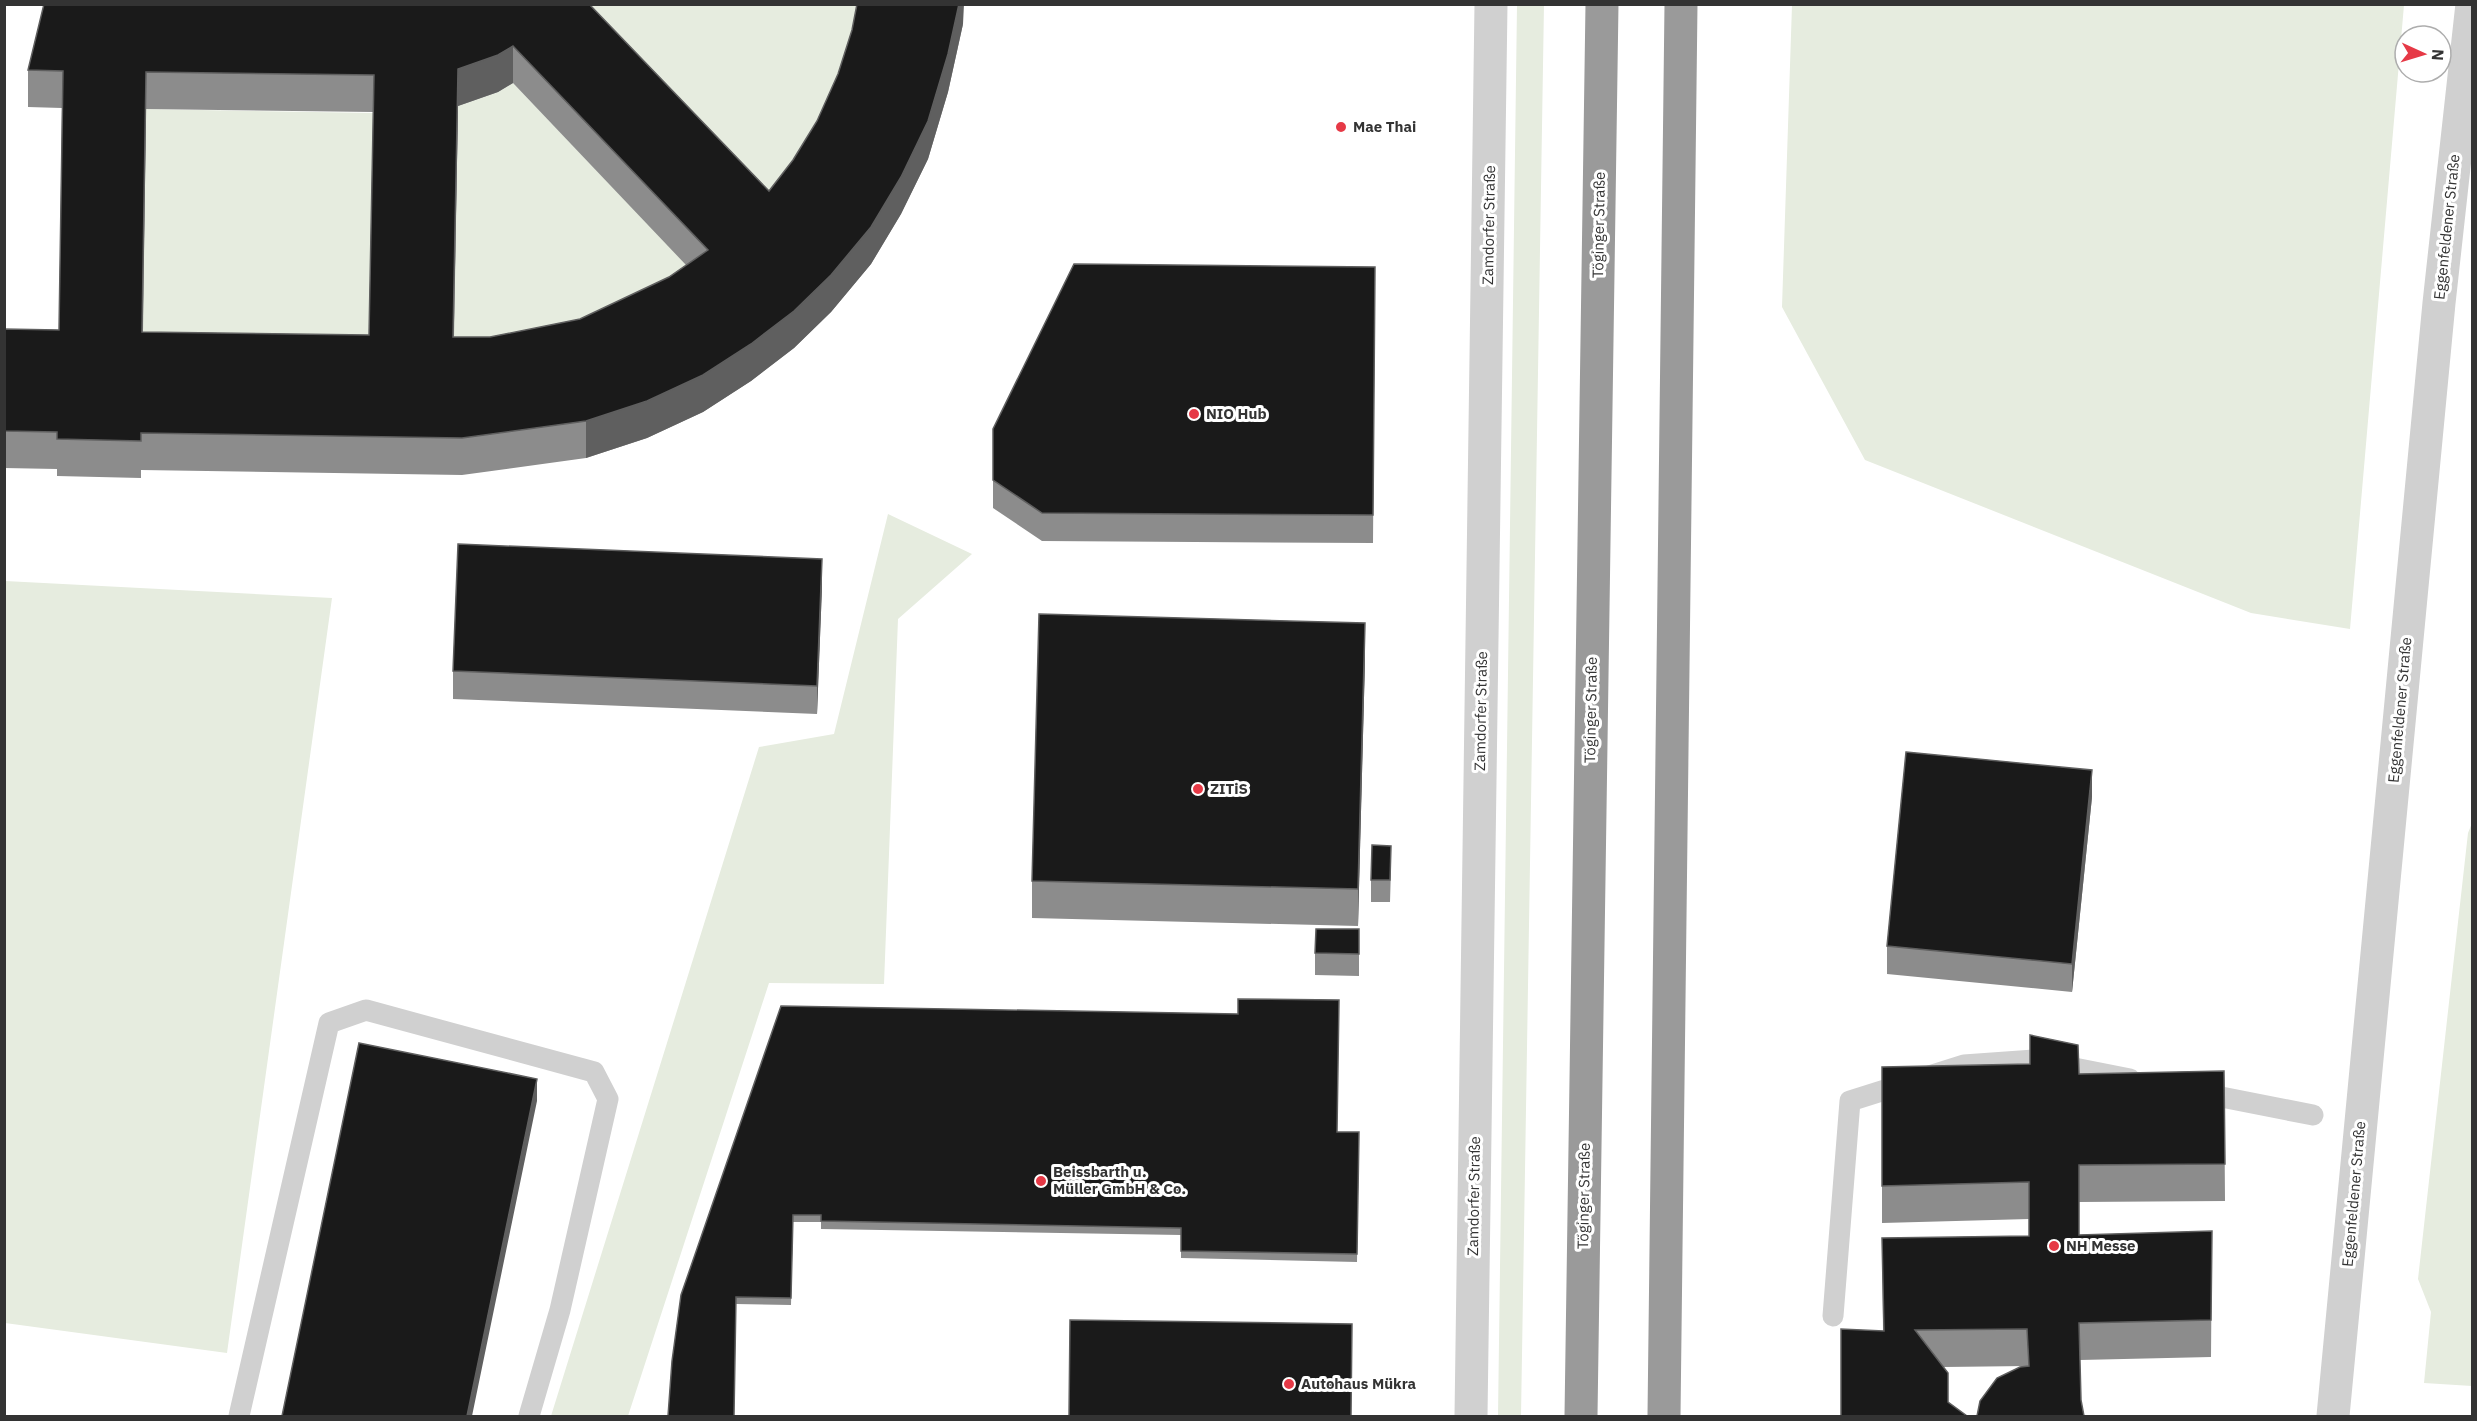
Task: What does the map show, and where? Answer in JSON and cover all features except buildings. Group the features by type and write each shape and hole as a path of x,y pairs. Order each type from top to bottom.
{"highway":[{"name":"Töginger Straße","path":"1581,1416 1602,4"},
{"path":"1664,1416 1681,4"}],"street":[{"name":"Zamdorfer Straße","path":"1471,1416 1491,4"},
{"name":"Eggenfeldener Straße","path":"2333,1416 2438,315 2472,4"}],"lane":[{"path":"238,1416 329,1023 366,1010 594,1072 608,1099 560,1310 529,1416"},
{"path":"1833,1316 1850,1101 1964,1065 2034,1060 2150,1083"},
{"path":"2173,1088 2313,1115"}],"shaded area":[{"path":"1544,4 1521,1416 1498,1416 1517,5"},
{"path":"580,5 861,5 852,67 769,228"},
{"path":"1792,5 2404,5 2402,24 2393,24 2393,84 2397,84 2350,629 2251,613 1865,460 1782,307"},
{"path":"513,83 708,287 453,374 458,106 498,92"},
{"path":"146,109 374,113 369,372 142,369"},
{"path":"888,514 972,554 898,619 884,984 769,983 628,1416 551,1416 759,747 834,734"},
{"path":"5,581 332,598 227,1353 5,1323"},
{"path":"2472,823 2472,1386 2424,1383 2431,1312 2418,1279 2468,833"}],"place":[{"name":"Mae Thai","path":"1341,127"},
{"name":"NIO Hub","path":"1194,414"},
{"name":"ZITiS","path":"1198,789"},
{"name":"Beissbarth u. Müller GmbH & Co.","path":"1041,1181"},
{"name":"NH Messe","path":"2054,1246"},
{"name":"Autohaus Mükra","path":"1289,1384"}]}
